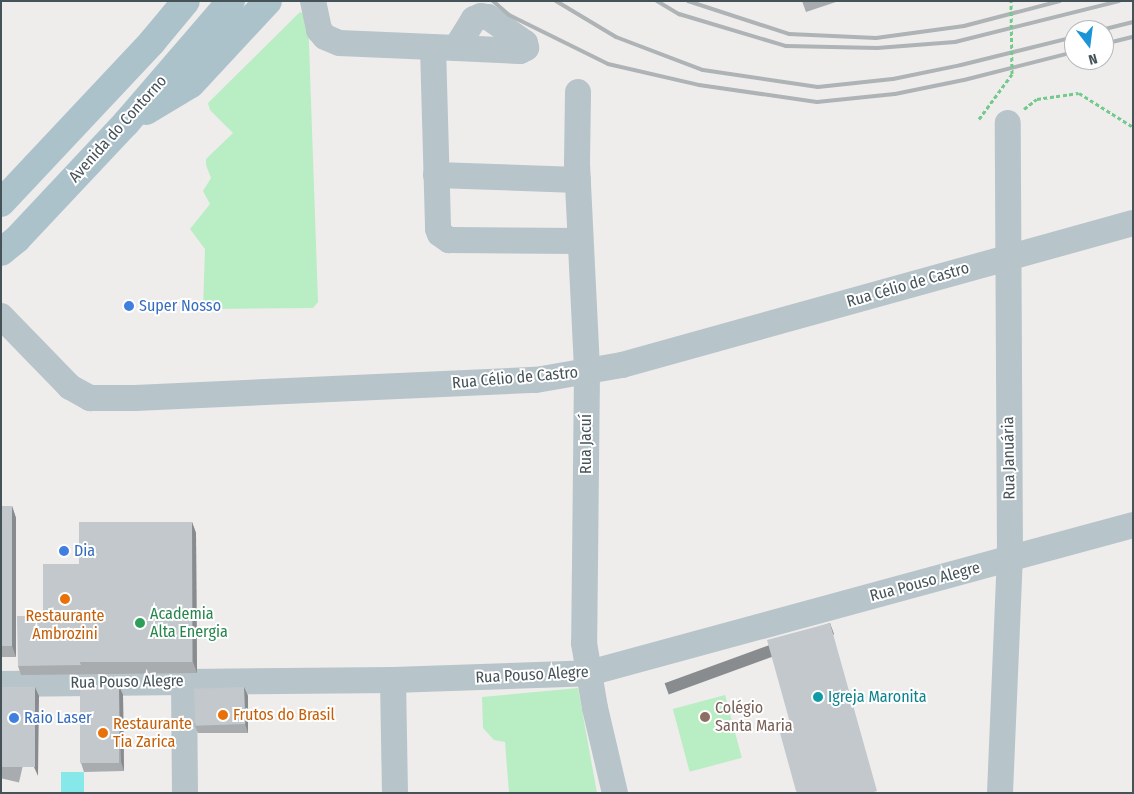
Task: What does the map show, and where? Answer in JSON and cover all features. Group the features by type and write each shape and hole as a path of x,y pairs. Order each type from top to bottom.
{"main road":[{"path":"152,42 159,1"},
{"name":"Avenida do Contorno","path":"1,202 152,42 186,1"},
{"name":"Avenida do Contorno","path":"1,252 126,123 231,1"},
{"path":"126,123 191,84 268,1"}],"street":[{"path":"312,1 319,30 324,37 339,43 444,48 436,175 438,229 440,234 449,240 580,240"},
{"name":"Rua Jacuí","path":"578,92 578,180 587,372 584,643 595,708 615,793"},
{"name":"Rua Januária","path":"1000,793 1010,558 1007,257 1008,123"},
{"path":"436,175 578,180"},
{"name":"Rua Célio de Castro","path":"1,316 70,387 90,398 145,398 536,380 629,363 1133,223"},
{"name":"Rua Pouso Alegre","path":"1,684 393,680 589,673 1133,525"},
{"path":"393,680 395,793"},
{"path":"184,681 185,793"}],"path":[{"path":"979,119 1012,74 1011,1"},
{"path":"1008,123 1037,99 1079,93 1133,127"}],"green space":[{"path":"300,12 308,15 318,302 313,308 203,309 205,249 190,229 210,204 203,191 211,178 206,165 206,159 233,133 210,110 208,103"},
{"path":"578,688 597,793 509,793 505,742 494,740 483,728 482,697"},
{"path":"725,695 742,758 690,772 673,709"}],"water":[{"path":"61,772 84,772 84,793 61,793"}],"building":[{"path":"1,506 12,506 12,646 1,646"},
{"name":"Academia Alta Energia","path":"79,522 192,522 192,662 79,662"},
{"name":"Restaurante Ambrozini","path":"43,564 79,564 81,665 18,666 17,616 43,616"},
{"name":"Igreja Maronita","path":"830,623 877,791 871,793 798,793 780,733 792,730 767,640"},
{"name":"Restaurante Tia Zarica","path":"80,686 119,686 119,763 80,763"},
{"path":"1,687 35,687 35,767 1,767"},
{"name":"Frutos do Brasil","path":"244,687 245,724 195,726 194,689"}],"railway":[{"path":"493,1 509,15 608,64 699,85 817,102 895,94 964,80 1064,55"},
{"path":"556,1 616,37 703,70 818,87 893,79 961,65 1064,39"},
{"path":"657,1 679,14 786,46 877,48 955,42 1119,1"},
{"path":"688,1 789,34 876,38 964,26 1060,1"},
{"path":"1114,27 1133,22"},
{"path":"1114,42 1133,37"}],"place":[{"name":"Super Nosso","path":"129,306"},
{"name":"Dia","path":"64,551"},
{"name":"Restaurante Ambrozini","path":"65,599"},
{"name":"Academia Alta Energia","path":"140,623"},
{"name":"Igreja Maronita","path":"818,697"},
{"name":"Frutos do Brasil","path":"223,715"},
{"name":"Colégio Santa Maria","path":"705,717"},
{"name":"Raio Laser","path":"14,718"},
{"name":"Restaurante Tia Zarica","path":"103,733"}]}
